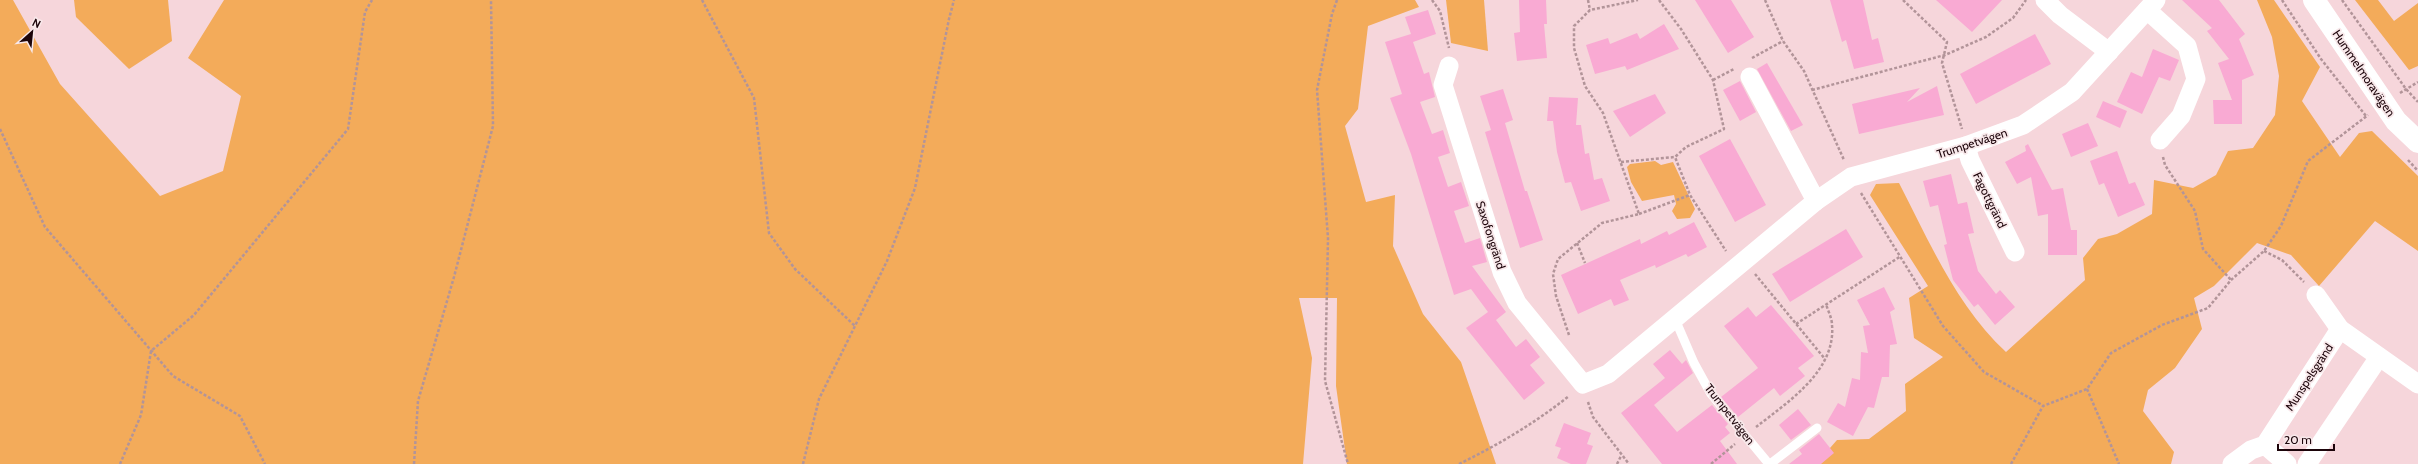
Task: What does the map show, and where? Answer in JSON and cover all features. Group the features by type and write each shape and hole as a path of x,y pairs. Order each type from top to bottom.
{"street":[{"path":"2045,0 2060,15 2109,52"},
{"name":"Hummelmoravägen","path":"2314,0 2396,121 2410,148"},
{"path":"2151,5 2187,46 2196,79 2181,116 2160,140"},
{"name":"Trumpetvägen","path":"1583,384 1608,374 1816,201 1852,177 1966,146 2023,125 2072,92 2151,5"},
{"name":"Saxofongränd","path":"1449,66 1443,85 1502,272 1517,303 1583,384"},
{"path":"1750,77 1816,201"},
{"name":"Fagottgränd","path":"1966,146 1970,160 2015,252"},
{"name":"Munspelsgränd","path":"2316,295 2340,329 2418,384"},
{"name":"Munspelsgränd","path":"2265,445 2340,329"},
{"path":"2307,464 2379,357"},
{"path":"2232,464 2251,450 2265,445 2286,464"}],"lane":[{"name":"Trumpetvägen","path":"1675,319 1694,363 1711,394 1770,464"},
{"path":"1770,464 1817,428"}],"path":[{"path":"120,464 141,416 151,351 194,315 348,129 365,12 372,0"},
{"path":"414,464 418,401 454,277 493,126 491,0"},
{"path":"702,0 754,98 769,233 795,269 855,326"},
{"path":"803,464 819,399 886,261 915,188 954,0"},
{"path":"1337,0 1332,14 1317,90 1328,238 1325,381 1348,464"},
{"path":"1432,0 1440,11 1449,47 1449,66"},
{"path":"1588,0 1590,10"},
{"path":"1638,0 1590,10 1574,26 1574,48 1584,86 1603,113 1639,214"},
{"path":"1621,162 1675,156 1686,147 1724,129 1713,80 1681,29 1660,0"},
{"path":"1765,0 1783,41 1804,71 1852,177 1943,326 1984,372 2043,406"},
{"path":"1902,0 1947,42 1942,63 1966,146"},
{"path":"1812,90 1945,54 1986,37 2014,18 2027,0"},
{"path":"2282,0 2321,59 2372,122"},
{"path":"2342,0 2406,89 2418,102"},
{"path":"2011,464 2043,406 2087,389 2111,353 2162,325 2208,308 2231,280 2264,250 2281,226 2308,161 2366,116"},
{"path":"0,129 46,227 173,376 240,416 265,464"},
{"path":"2160,140 2165,165 2194,211 2203,249 2231,280"},
{"path":"2410,148 2418,171"},
{"path":"1675,156 1690,195 1741,264 1796,324 1825,359"},
{"path":"1570,338 1556,296 1553,274 1558,258 1602,223 1639,214 1690,195"},
{"path":"1577,243 1585,263"},
{"path":"2264,250 2282,260 2316,295"},
{"path":"1796,324 1901,256"},
{"path":"1711,464 1812,380 1825,359 1832,340 1832,323 1826,304"},
{"path":"1459,464 1490,449 1548,413 1583,384 1593,417 1629,464"},
{"path":"2087,389 2119,464"},
{"path":"1617,464 1622,456"}],"shaded area":[{"path":"0,0 13,0 60,84 160,196 223,171 241,96 188,58 224,0 1415,0 1419,7 1368,26 1358,109 1345,126 1366,202 1395,195 1393,246 1423,314 1461,362 1496,464 1347,464 1336,386 1337,298 1299,298 1312,358 1303,464 0,464"},
{"path":"74,0 168,0 172,41 129,69 76,17"},
{"path":"1446,0 1484,0 1488,51 1451,43"},
{"path":"2257,0 2274,0 2320,67 2302,101 2340,157 2359,133 2372,131 2418,176 2418,251 2375,221 2319,286 2291,255 2257,243 2214,286 2194,298 2202,329 2175,368 2148,390 2143,411 2174,452 2171,464 1816,464 1837,440 1869,439 1906,411 1905,384 1943,357 1914,338 1909,298 1928,286 1870,195 1876,184 1899,183 1945,272 1973,315 2006,352 2085,280 2083,258 2098,239 2117,234 2152,214 2154,180 2193,188 2216,175 2228,151 2253,148 2275,115 2279,76 2272,37"},
{"path":"2355,0 2378,0 2394,21 2418,3 2418,66 2409,70"},
{"path":"1655,161 1661,165 1673,162 1695,209 1690,218 1677,219 1672,211 1676,204 1674,195 1642,201 1631,182 1627,167 1630,164"}],"building":[{"path":"1519,0 1546,0 1547,24 1544,24 1547,58 1517,61 1514,33 1520,32"},
{"path":"1695,0 1731,0 1754,37 1728,53"},
{"path":"1830,0 1863,0 1872,40 1878,38 1884,62 1854,69 1846,40 1842,42"},
{"path":"1936,0 2002,0 1972,32"},
{"path":"2182,0 2219,0 2245,34 2239,39 2254,75 2242,80 2242,124 2214,124 2213,100 2232,100 2218,63 2229,59 2207,31 2212,28"},
{"path":"1428,10 1436,34 1413,42 1424,74 1429,72 1435,97 1420,102 1432,134 1443,130 1450,153 1438,157 1448,187 1461,182 1469,206 1454,211 1465,243 1480,238 1487,262 1472,266 1506,312 1496,320 1516,347 1526,339 1540,357 1530,365 1545,383 1524,400 1466,328 1488,312 1471,289 1454,295 1411,154 1390,98 1402,94 1385,42 1411,34 1405,17"},
{"path":"1664,24 1679,49 1627,70 1625,66 1595,74 1586,45 1608,38 1610,44 1637,33 1640,39"},
{"path":"2035,34 2051,64 1976,104 1960,74"},
{"path":"2153,49 2179,60 2170,81 2159,77 2142,114 2117,102 2131,72 2142,77"},
{"path":"1767,63 1803,125 1791,131 1757,69"},
{"path":"1740,81 1756,112 1740,121 1723,90"},
{"path":"1937,86 1944,115 1859,134 1852,104 1920,88 1907,102"},
{"path":"1503,89 1513,120 1505,123 1525,191 1527,191 1543,240 1520,248 1485,132 1491,130 1480,96"},
{"path":"1655,94 1666,113 1630,137 1613,111"},
{"path":"1549,97 1578,98 1576,125 1581,125 1585,154 1589,153 1594,180 1602,178 1610,201 1581,211 1571,182 1565,183 1557,152 1553,121 1547,121"},
{"path":"2103,101 2127,111 2120,128 2096,117"},
{"path":"2088,123 2098,146 2071,157 2062,134"},
{"path":"1730,139 1766,205 1735,222 1699,156"},
{"path":"2028,144 2052,190 2063,188 2071,230 2077,230 2077,255 2048,255 2048,214 2038,216 2031,177 2017,184 2005,162 2026,151 2025,146"},
{"path":"2117,151 2129,184 2135,182 2145,205 2118,217 2104,183 2099,185 2090,161"},
{"path":"1951,174 1958,204 1967,202 1974,233 1968,234 1978,271 1996,294 2000,290 2015,307 1995,325 1978,304 1974,307 1953,280 1944,245 1947,244 1938,205 1930,207 1923,181"},
{"path":"1694,222 1707,247 1688,257 1686,254 1656,268 1655,265 1620,280 1629,300 1614,306 1611,299 1578,314 1561,275 1640,239 1641,244 1667,231 1669,235"},
{"path":"1846,229 1863,257 1790,302 1772,274"},
{"path":"1884,287 1895,309 1890,312 1897,344 1890,345 1889,377 1882,377 1874,408 1868,407 1853,436 1827,422 1838,403 1845,407 1852,378 1860,380 1861,352 1868,353 1863,326 1870,325 1857,300"},
{"path":"1771,305 1814,356 1798,368 1805,376 1780,396 1774,388 1738,417 1721,397 1758,368 1724,326 1748,307 1756,317"},
{"path":"1670,350 1682,364 1686,360 1693,373 1654,405 1677,432 1712,405 1728,424 1725,427 1730,433 1720,441 1737,464 1662,464 1621,413 1665,378 1653,364"},
{"path":"1798,409 1811,425 1791,440 1779,425"},
{"path":"1564,423 1591,433 1587,444 1593,446 1586,464 1571,464 1557,458 1561,448 1555,446"},
{"path":"1819,434 1834,453 1821,464 1789,464 1802,454 1799,450"}]}
